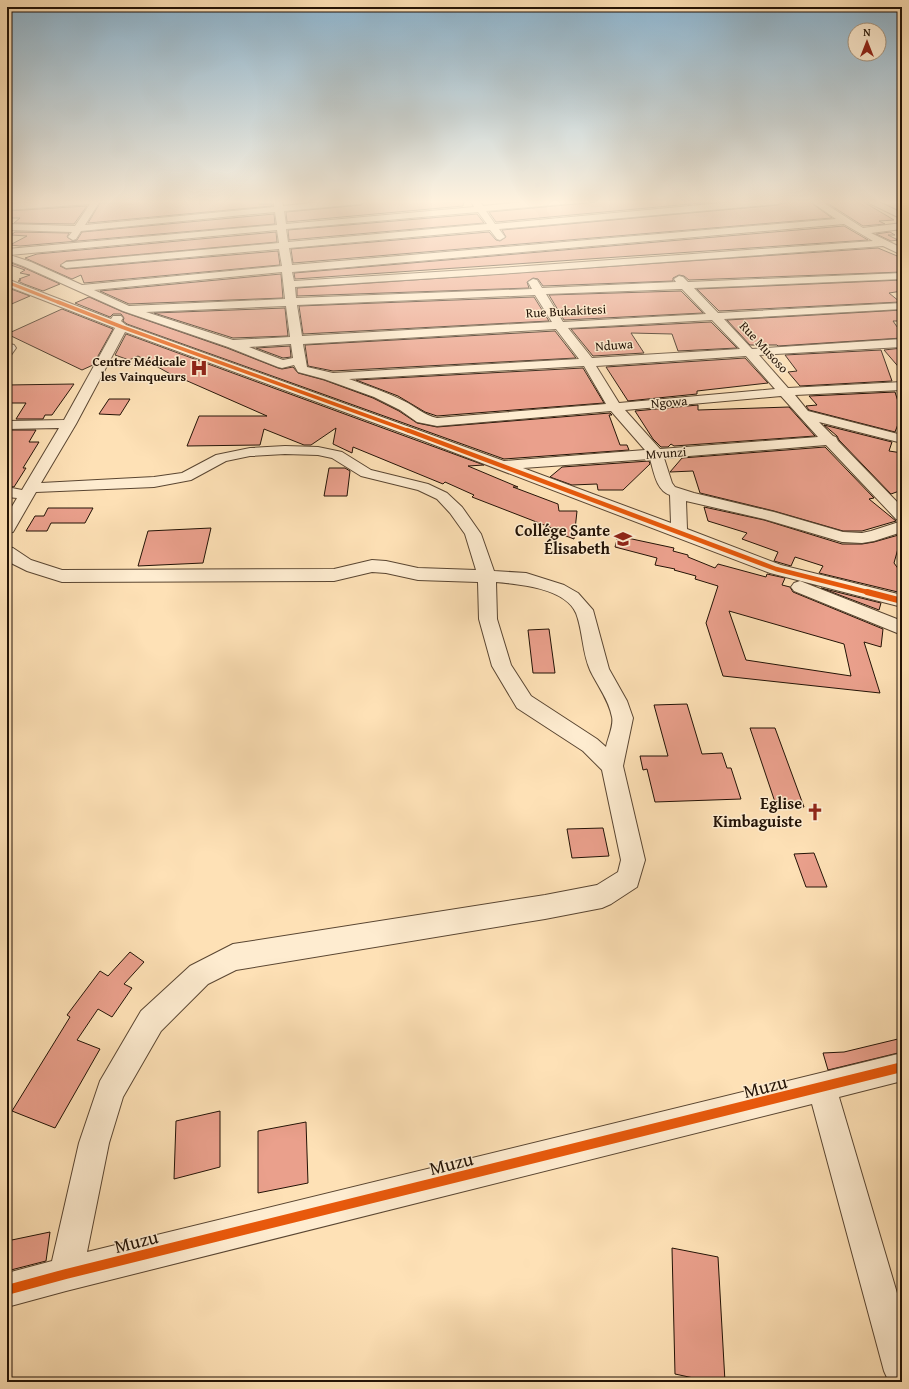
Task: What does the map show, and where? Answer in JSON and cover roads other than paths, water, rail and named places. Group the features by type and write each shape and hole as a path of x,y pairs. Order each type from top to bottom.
{"street":[{"path":"31,266 131,310 232,344 282,364 299,360"},
{"path":"66,266 66,282"},
{"path":"287,266 296,341 302,369 328,376"},
{"path":"82,288 332,266"},
{"path":"522,266 559,325 588,362 614,406 656,454 665,484 674,491 768,514 842,536 868,537 902,526"},
{"path":"290,284 427,277 567,266"},
{"name":"Rue Musoso","path":"665,266 749,352 803,413 831,440 902,516"},
{"path":"122,327 115,322 117,318 131,310 902,276"},
{"path":"7,282 122,327 501,465 776,569 902,601"},
{"name":"Rue Bukakitesi","path":"232,344 902,306"},
{"path":"7,528 30,492 69,424 122,327"},
{"name":"Nduwa","path":"328,376 588,362 902,342"},
{"name":"Ngowa","path":"328,376 378,394 404,407 422,419 437,422 786,392 902,386"},
{"path":"803,413 902,439"},
{"path":"7,425 69,424"},
{"name":"Mvunzi","path":"501,465 831,440"},
{"path":"7,492 30,492 154,482 186,477 221,458 250,452 285,450 329,452 347,460 366,473 423,488 442,496 456,510 473,534 487,576 488,619 502,666 524,702 590,745 612,766"},
{"path":"674,491 679,533"},
{"path":"7,552 12,557 46,572 62,576 334,575 372,566 386,567 418,574 526,579 558,588 572,597 584,610 599,669 617,701 623,718 612,766 633,860 628,879 602,896 545,908 233,957 199,975 151,1021 110,1091 94,1143 66,1274"},
{"path":"800,587 902,628"},
{"name":"Muzu","path":"7,1290 66,1274 902,1067"},
{"path":"822,1087 902,1371"}],"place":[{"name":"Centre Médicale les Vainqueurs","path":"199,368"},
{"name":"Collége Sante Élisabeth","path":"623,539"},
{"name":"Eglise Kimbaguiste","path":"815,812"}]}
